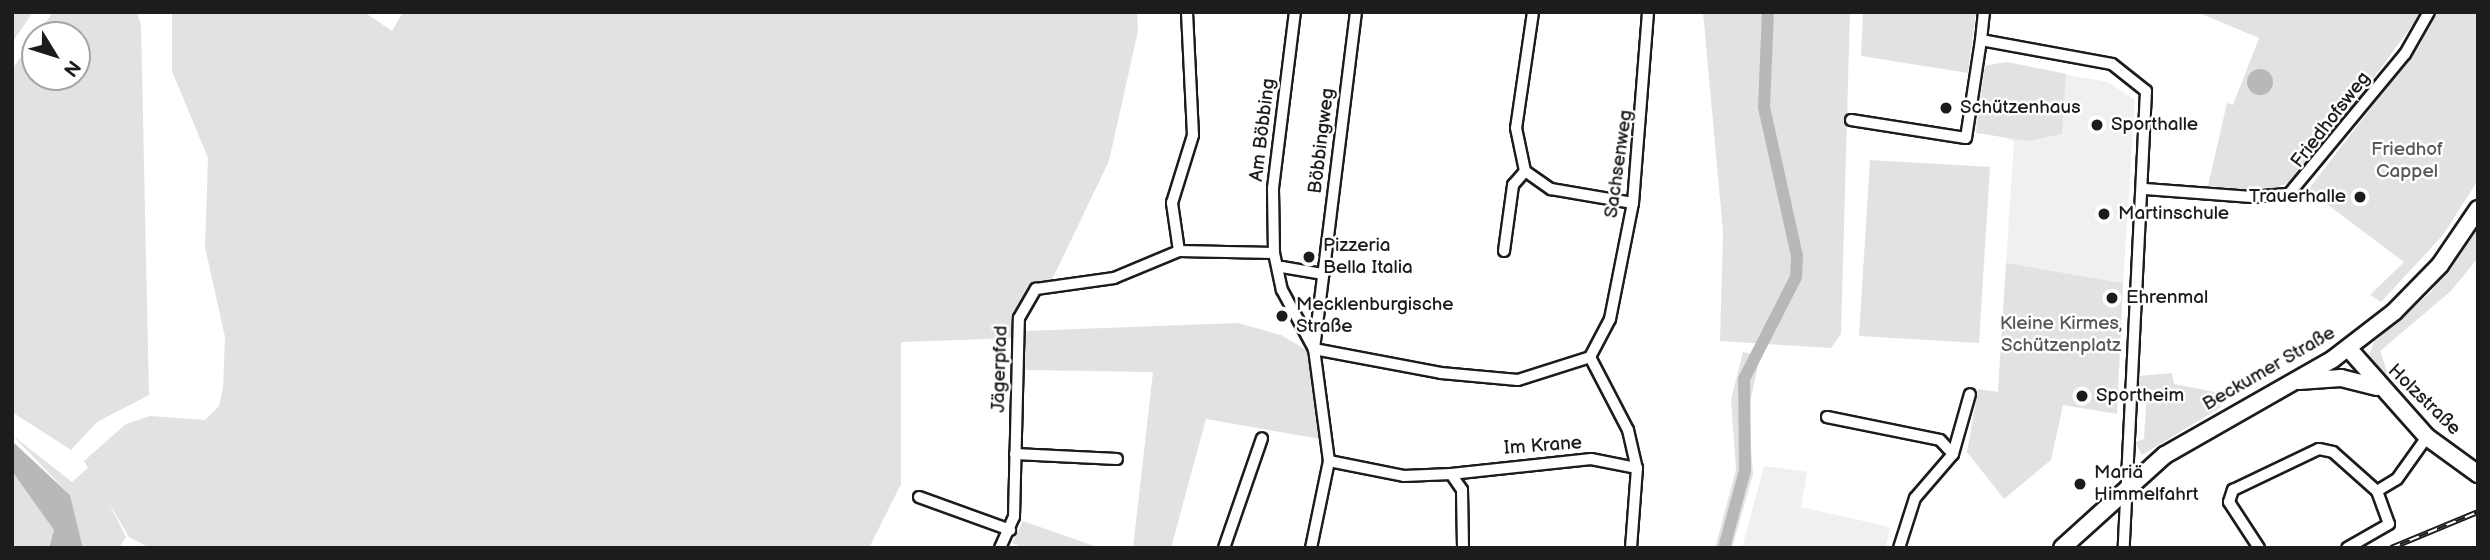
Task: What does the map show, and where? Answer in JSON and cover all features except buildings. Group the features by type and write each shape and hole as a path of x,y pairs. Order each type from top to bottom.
{"main road":[{"name":"Beckumer Straße","path":"2062,548 2165,455 2348,348 2422,285 2478,209"},
{"name":"Holzstraße","path":"2348,348 2376,387 2427,437 2478,474"},
{"path":"2293,382 2341,378 2376,387"}],"street":[{"path":"1187,12 1193,135 1172,204 1179,251 1273,253 1282,267 1323,274"},
{"name":"Am Böbbing","path":"1273,253 1273,188 1295,12"},
{"name":"Böbbingweg","path":"1311,548 1329,461 1314,349 1356,12"},
{"path":"1533,12 1516,128 1525,172 1551,189 1633,202"},
{"name":"Sachsenweg","path":"1590,357 1610,319 1633,202 1648,12"},
{"path":"1851,120 1966,138 1984,12"},
{"name":"Friedhofsweg","path":"2146,189 2252,197 2289,194 2405,54 2429,12"},
{"path":"1981,40 2127,70 2150,103 2124,548"},
{"path":"1504,251 1513,185 1525,172"},
{"name":"Jägerpfad","path":"1000,548 1010,530 1019,318 1035,289 1114,278 1179,251"},
{"name":"Böbbingweg","path":"1282,267 1282,290 1314,349"},
{"path":"1314,349 1441,373 1518,380 1590,357 1628,430 1637,468 1631,548"},
{"path":"1899,548 1915,498 1953,454 1970,394"},
{"path":"1827,417 1940,440 1953,454"},
{"path":"2377,491 2397,479 2427,437"},
{"path":"1224,548 1262,438"},
{"path":"2259,548 2229,502 2242,483 2283,462 2319,449 2333,452 2377,491 2389,524 2381,534 2347,548"},
{"path":"1015,454 1116,459"},
{"name":"Im Krane","path":"1329,461 1404,476 1451,474 1591,459 1637,468"},
{"path":"1451,474 1462,490 1463,548"},
{"path":"919,497 1010,530"}],"shaded area":[{"path":"1999,63 2108,82 2135,100 2123,283 2006,263 2014,141 1974,128 1985,66"},
{"path":"2260,69 2269,73 2273,82 2269,91 2260,95 2251,91 2247,82 2251,73"},
{"path":"12,441 70,495 83,548 49,548 54,530 12,471"},
{"path":"1764,466 1807,472 1801,507 1890,527 1886,548 1742,548"}],"green space":[{"path":"12,12 33,12 27,21 21,21 21,30 12,43"},
{"path":"53,12 137,12 141,25 149,395 97,422 71,450 12,412 12,69 21,57 21,91 91,91 91,21 47,21"},
{"path":"172,12 364,12 392,31 403,12 1137,12 1138,31 1109,161 1050,284 1026,298 1015,338 901,342 901,484 869,548 150,548 129,537 84,461 126,424 150,416 205,420 219,406 223,388 225,337 205,247 208,158 172,71"},
{"path":"1703,12 1850,12 1841,334 1831,348 1720,341 1723,232"},
{"path":"1863,12 1976,12 1968,73 1861,56"},
{"path":"2197,12 2422,12 2300,178 2268,191 2208,186 2227,103 2233,105 2259,38"},
{"name":"Friedhof Cappel","path":"2436,12 2478,12 2478,180 2443,235 2381,302 2370,295 2404,262 2308,190 2420,44"},
{"path":"2007,62 2066,74 2062,134 2029,141 1976,133 1985,66"},
{"path":"1870,160 1990,167 1979,343 1859,336"},
{"path":"2478,224 2478,258 2451,291 2380,351 2395,395 2369,356 2374,342 2431,292"},
{"name":"Kleine Kirmes, Schützenplatz","path":"2006,263 2123,283 2117,414 2063,405 2051,460 2004,499 1967,452 1978,389 1998,392"},
{"path":"1238,323 1281,335 1308,351 1321,439 1206,419 1171,548 1133,548 1153,372 1024,370 1025,331"},
{"path":"1743,352 1760,356 1748,412 1753,474 1732,548 1715,548 1736,470 1731,400"},
{"path":"2172,373 2174,384 2215,392 2221,407 2142,455 2135,442 2144,439 2147,392 2138,391 2139,376"},
{"path":"12,435 72,482 90,466 126,537 119,548 83,548 70,495"},
{"path":"12,471 48,516 54,530 49,548 12,548"},
{"path":"1023,521 1100,548 1024,548 1012,543"}],"waterway":[{"path":"1724,548 1745,470 1744,379 1796,277 1797,256 1764,107 1768,12"}],"railway":[{"path":"2391,548 2478,512"}],"place":[{"name":"Schützenhaus","path":"1946,108"},
{"name":"Sporthalle","path":"2097,125"},
{"name":"Trauerhalle","path":"2360,197"},
{"name":"Martinschule","path":"2104,214"},
{"name":"Pizzeria Bella Italia","path":"1309,257"},
{"name":"Ehrenmal","path":"2112,298"},
{"name":"Mecklenburgische Straße","path":"1282,316"},
{"name":"Sportheim","path":"2082,396"},
{"name":"Mariä Himmelfahrt","path":"2080,484"}]}
